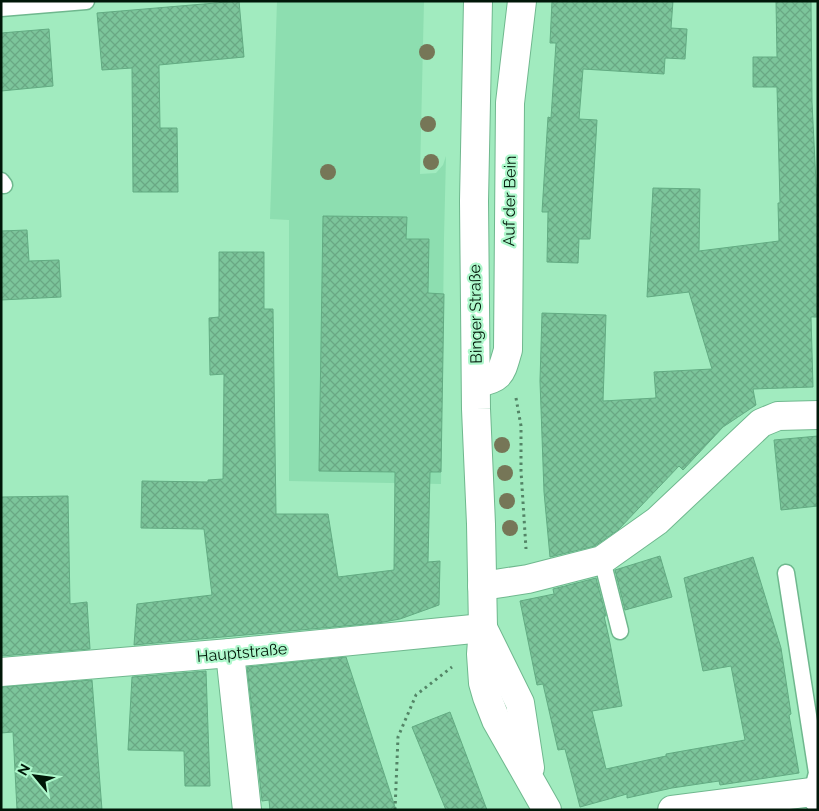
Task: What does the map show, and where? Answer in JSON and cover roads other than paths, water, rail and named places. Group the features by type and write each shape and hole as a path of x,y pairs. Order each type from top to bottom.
{"street":[{"name":"Binger Straße","path":"478,1 474,201 476,383 483,628 520,703 531,782 547,810"},
{"name":"Auf der Bein","path":"476,383 491,380 499,375 508,350 510,103 522,1"},
{"path":"482,586 528,578 602,560 657,522 761,423 778,416 818,415"},
{"name":"Hauptstraße","path":"1,672 230,653 483,628"},
{"path":"230,653 248,810"},
{"path":"672,810 815,796"}],"lane":[{"path":"1,8 86,1"},
{"path":"602,560 620,631"},
{"path":"786,573 818,773 815,796"}]}
